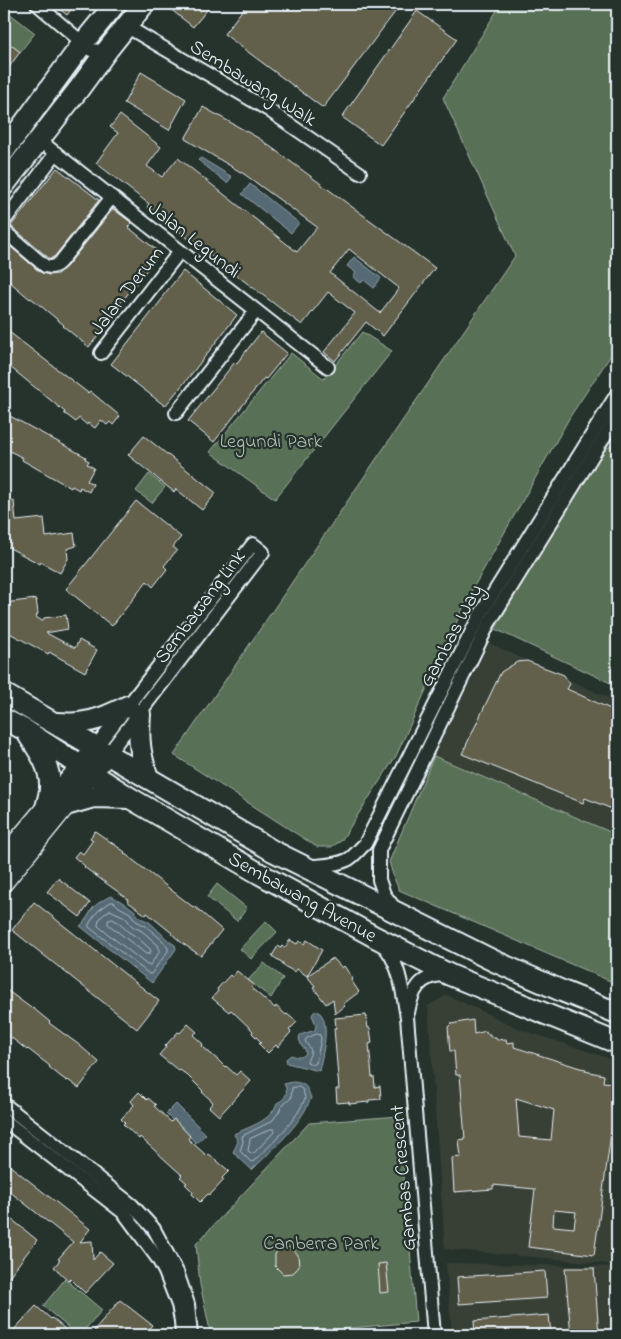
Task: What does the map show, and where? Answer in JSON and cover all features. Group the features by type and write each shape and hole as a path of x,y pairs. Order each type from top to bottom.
{"main road":[{"path":"4,150 114,4"},
{"path":"4,185 144,4"},
{"name":"Sembawang Avenue","path":"4,694 273,851 494,961 562,991 616,1011"},
{"path":"54,723 79,723 134,710 139,745 148,778"},
{"name":"Sembawang Avenue","path":"4,718 130,798 260,874 375,937 450,975 617,1043"},
{"path":"23,729 41,753 48,771 50,788 56,807"},
{"path":"4,882 56,807 102,751"},
{"path":"4,860 15,844 56,807 94,797 130,798"}],"street":[{"path":"37,4 91,50 108,49"},
{"name":"Sembawang Walk","path":"126,26 267,108 360,173"},
{"name":"Jalan Legundi","path":"39,140 328,367"},
{"path":"4,221 56,154"},
{"path":"4,231 44,266 54,267 61,261 112,197"},
{"name":"Jalan Derum","path":"101,352 180,251"},
{"path":"176,413 256,311"},
{"name":"Gambas Way","path":"304,867 329,865 346,861 365,844 480,614 617,394"},
{"name":"Gambas Way","path":"400,915 384,894 379,880 379,850 489,623 617,416"},
{"name":"Sembawang Link","path":"102,751 264,552 253,544 134,710"},
{"name":"Gambas Crescent","path":"375,937 392,957 399,975 407,1017 434,1335"},
{"name":"Gambas Crescent","path":"407,1017 412,998 419,983 429,976 450,975"},
{"path":"4,1104 132,1205 142,1215 158,1237 177,1272 188,1304 191,1335"},
{"path":"4,1120 124,1214 158,1259 165,1272 178,1305 182,1335"}],"shaded area":[{"path":"489,643 617,702 617,835 434,756"},
{"path":"447,995 522,1030 608,1058 617,1064 617,1226 612,1264 445,1249 428,1006"},
{"path":"446,1263 611,1267 611,1335 452,1335"}],"green space":[{"path":"501,4 617,4 617,346 571,415 468,597 396,756 341,841 331,847 317,847 174,755 515,256 443,98"},
{"path":"4,9 35,33 20,52 4,39"},
{"name":"Legundi Park","path":"362,332 392,351 275,499 210,452 291,353 324,379"},
{"path":"617,443 617,686 495,629 590,469 607,448"},
{"path":"149,474 165,487 152,503 136,491"},
{"path":"434,756 617,835 617,984 399,890 389,862"},
{"path":"217,884 247,908 237,921 207,897"},
{"path":"266,921 277,932 251,959 240,949"},
{"path":"264,963 283,978 271,998 248,980"},
{"name":"Canberra Park","path":"399,1116 416,1322 276,1335 211,1335 200,1284 196,1244 309,1123"},
{"path":"65,1279 102,1310 80,1335 77,1335 43,1306"}],"water":[{"path":"201,158 232,177 227,183 198,160"},
{"path":"250,184 299,223 291,233 242,194"},
{"path":"354,257 381,278 374,288 364,280 361,283 353,277 356,273 347,266"},
{"path":"111,896 133,909 140,917 149,922 175,945 176,949 152,983 80,926 94,906"},
{"path":"318,1011 322,1016 325,1031 324,1048 319,1071 287,1063 286,1059 291,1055 301,1057 306,1053 299,1039 300,1035 315,1030 316,1025 312,1015"},
{"path":"301,1083 305,1086 311,1098 293,1128 252,1170 233,1152 238,1142 234,1134 265,1119 277,1103 286,1095 284,1084"},
{"path":"176,1104 206,1134 196,1143 166,1114"}],"building":[{"path":"53,4 75,4 67,15"},
{"path":"164,4 212,4 193,27"},
{"path":"247,4 401,4 323,108 224,34"},
{"path":"417,11 457,39 381,145 342,117"},
{"path":"4,39 20,52 4,74"},
{"path":"141,72 186,99 169,130 124,103"},
{"path":"203,107 260,139 435,268 383,336 366,322 335,361 324,352 355,313 328,292 302,325 147,207 149,204 96,163 118,133 110,127 120,115 161,147 147,166 162,177 178,158 297,252 317,227 244,174 185,139","holes":["349,249 399,288 380,313 330,273"]},
{"path":"57,168 99,200 55,256 50,259 11,226"},
{"path":"113,209 132,223 128,227 160,253 108,319 110,321 89,347 4,277 4,241 40,272 49,275 57,274 67,266"},
{"path":"183,271 237,315 165,406 111,364"},
{"path":"4,328 88,393 90,391 120,416 113,425 110,422 107,425 101,420 95,428 88,423 87,425 79,418 76,422 4,362"},
{"path":"261,332 287,353 266,379 264,378 214,442 188,421"},
{"path":"8,415 86,457 85,459 89,461 87,464 94,468 87,481 93,484 89,492 80,487 79,490 72,486 71,488 4,448 4,423"},
{"path":"144,436 216,493 202,510 176,489 174,492 128,455"},
{"path":"14,501 16,521 44,518 46,537 74,533 76,546 67,549 68,559 60,573 4,545 4,502"},
{"path":"136,501 181,537 173,547 177,550 164,566 167,569 153,587 147,581 112,626 66,589"},
{"path":"36,599 38,613 36,617 42,621 44,618 66,615 68,629 46,633 75,648 79,640 97,650 85,672 4,630 4,603"},
{"path":"527,661 564,675 570,684 567,689 617,712 617,811 585,798 583,803 462,754 501,672 517,662"},
{"path":"95,831 125,852 222,930 201,956 182,943 147,913 146,915 127,901 128,899 84,867 74,857 79,851 83,854 93,840 90,838"},
{"path":"58,878 90,903 80,917 47,892"},
{"path":"34,902 159,1001 137,1029 12,930"},
{"path":"290,940 297,944 299,941 304,944 307,940 322,950 307,976 297,969 295,972 282,965 283,963 272,956 278,946 285,948"},
{"path":"333,958 342,968 344,966 359,992 343,1004 345,1006 335,1014 333,999 326,1004 307,976"},
{"path":"237,971 254,985 251,988 275,1008 276,1006 297,1022 289,1030 291,1032 278,1047 276,1045 268,1053 259,1044 261,1042 252,1033 253,1031 231,1010 229,1012 212,998 218,991 217,989 230,975 232,977"},
{"path":"4,988 32,1007 49,1023 99,1062 79,1088 60,1076 50,1066 4,1032"},
{"path":"366,1015 372,1043 369,1044 372,1077 374,1077 375,1087 380,1086 381,1099 349,1104 349,1102 337,1103 336,1089 339,1089 334,1028 336,1028 335,1018"},
{"path":"473,1020 474,1034 486,1031 487,1034 490,1034 490,1037 496,1037 497,1040 506,1039 507,1043 514,1042 514,1047 586,1069 585,1071 604,1075 603,1082 613,1083 611,1088 617,1091 594,1255 528,1247 535,1189 493,1185 493,1189 454,1192 452,1158 461,1157 459,1140 465,1139 460,1075 456,1075 454,1051 450,1051 448,1027 451,1024","holes":["516,1098 554,1110 551,1140 519,1137","554,1210 576,1212 574,1228 553,1226"]},
{"path":"188,1024 197,1032 193,1035 203,1044 202,1046 225,1067 236,1075 240,1071 251,1081 219,1116 209,1107 213,1102 203,1091 187,1075 159,1055 178,1032 180,1033"},
{"path":"139,1092 156,1105 154,1106 171,1122 174,1119 190,1136 188,1139 207,1156 209,1154 229,1171 222,1178 224,1180 210,1195 208,1194 200,1202 185,1184 187,1183 180,1177 182,1175 123,1124 125,1123 121,1119 134,1105 131,1101"},
{"path":"4,1161 90,1229 80,1242 92,1241 93,1260 100,1252 113,1263 85,1293 71,1279 69,1281 54,1267 60,1260 58,1259 73,1242 4,1187"},
{"path":"4,1213 37,1240 4,1283"},
{"path":"282,1247 292,1248 298,1255 299,1267 293,1273 283,1274 275,1266 275,1254"},
{"path":"386,1263 389,1292 380,1293 378,1264"},
{"path":"565,1268 594,1268 599,1335 571,1335"},
{"path":"545,1271 547,1298 459,1304 457,1277"},
{"path":"120,1300 152,1325 144,1335 101,1335 94,1330"},
{"path":"36,1306 51,1319 72,1335 9,1335"},
{"path":"549,1315 551,1335 475,1335 474,1321"}]}
